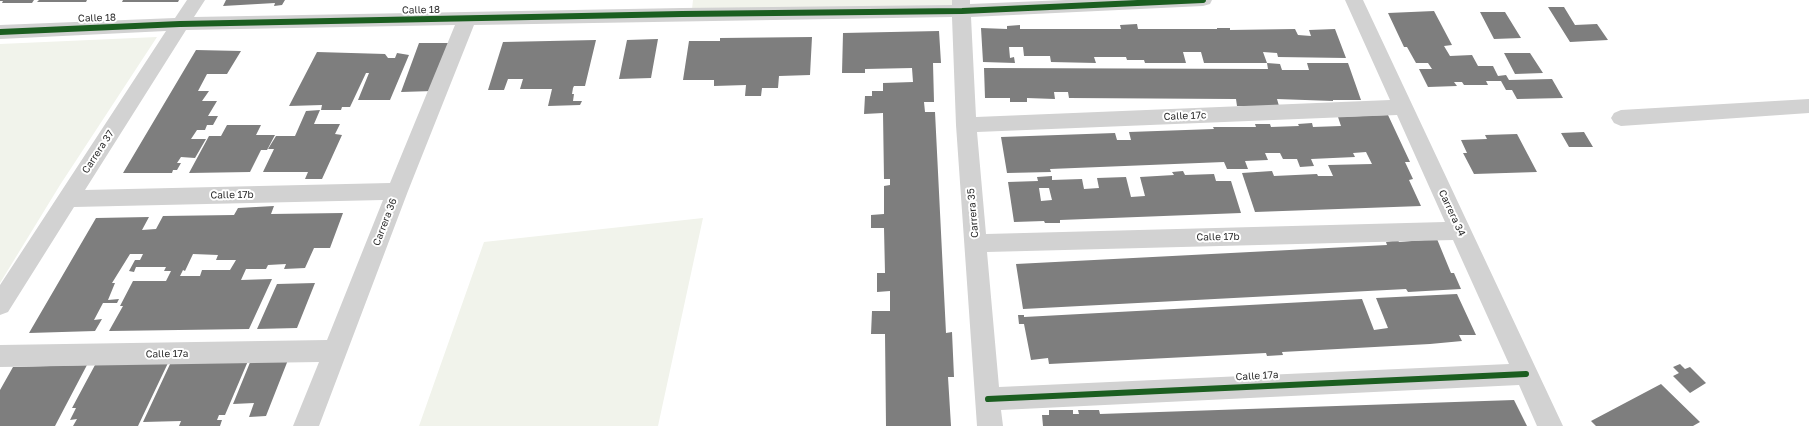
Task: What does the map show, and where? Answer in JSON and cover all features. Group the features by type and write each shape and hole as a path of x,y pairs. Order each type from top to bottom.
{"street":[{"name":"Carrera 37","path":"0,305 196,0"},
{"name":"Calle 18","path":"0,32 180,24 467,19 683,7 962,6 1203,0"},
{"name":"Carrera 34","path":"1354,0 1550,426"},
{"name":"Carrera 35","path":"962,6 966,125 990,426"},
{"name":"Carrera 36","path":"306,426 396,191 467,19"},
{"path":"1621,118 1809,106"},
{"name":"Calle 17c","path":"966,125 1404,107"},
{"name":"Calle 17b","path":"67,199 396,191"},
{"name":"Calle 17b","path":"976,243 1460,231"},
{"name":"Calle 17a","path":"0,356 334,352"},
{"name":"Calle 17a","path":"988,399 1526,374"}],"shaded area":[{"path":"693,0 954,0 954,7 692,9"},
{"path":"157,37 60,185 0,283 0,44"},
{"path":"703,218 658,426 419,426 484,242"}],"building":[{"path":"0,0 34,0 32,3 2,3 3,1"},
{"path":"39,0 87,0 86,2 37,2"},
{"path":"123,0 179,0 178,2 122,2"},
{"path":"226,0 285,0 282,5 274,6 275,3 223,6"},
{"path":"1548,7 1564,7 1575,25 1597,24 1608,40 1570,42"},
{"path":"1434,11 1452,45 1444,46 1450,56 1472,55 1478,66 1493,66 1498,76 1506,75 1509,80 1552,79 1563,98 1517,99 1512,90 1506,90 1501,81 1486,81 1488,85 1464,85 1462,82 1454,82 1457,86 1428,87 1419,69 1432,69 1428,63 1416,63 1407,47 1404,47 1388,13"},
{"path":"1480,12 1505,12 1521,38 1494,39"},
{"path":"1137,24 1138,29 1295,29 1298,35 1311,36 1309,30 1335,29 1346,58 1278,57 1277,53 1263,52 1267,63 1204,63 1201,52 1183,52 1186,63 1145,63 1144,60 1127,60 1126,57 1094,57 1096,63 1051,62 1050,56 1024,56 1023,47 1009,47 1010,58 1014,57 1015,63 983,62 981,28 1007,29 1007,26 1020,25 1020,29 1121,29 1120,25"},
{"path":"939,31 941,63 933,63 934,102 924,102 925,112 935,112 946,333 952,332 954,377 948,377 951,426 886,426 885,334 871,334 872,311 890,311 890,291 877,292 877,273 885,273 884,228 871,228 871,215 884,214 884,186 890,185 890,179 884,179 883,113 864,114 865,96 872,96 872,91 883,91 883,83 913,82 912,68 865,69 865,73 842,73 843,33"},
{"path":"812,37 810,75 779,76 778,88 762,88 761,96 745,96 746,85 714,86 714,80 683,80 689,41 720,41 720,38"},
{"path":"658,39 651,78 619,79 627,40"},
{"path":"596,40 585,86 574,86 573,88 573,101 582,101 580,105 548,106 552,89 520,89 523,79 508,79 504,90 488,90 503,42"},
{"path":"419,43 451,43 433,91 401,92"},
{"path":"196,50 241,51 227,74 207,74 198,91 209,91 202,101 217,101 208,116 218,116 213,125 207,125 205,130 197,130 191,139 206,139 195,158 181,157 177,163 181,163 177,170 173,170 172,173 123,173"},
{"path":"317,52 385,54 388,58 395,58 397,53 409,55 390,100 358,100 369,73 366,73 350,107 342,107 341,110 321,110 322,105 289,106"},
{"path":"1504,53 1530,53 1543,73 1515,74"},
{"path":"1267,63 1280,64 1282,70 1309,70 1307,63 1348,63 1361,100 1333,101 1277,99 1279,106 1237,106 1236,99 1069,98 1068,92 1054,92 1055,99 1027,98 1027,102 1010,102 1010,98 985,98 984,68 1268,69"},
{"path":"320,110 314,124 340,124 335,134 342,135 322,179 305,179 308,172 263,172 274,149 268,149 276,136 295,136 306,111"},
{"path":"1388,115 1410,162 1405,162 1413,179 1409,180 1421,206 1255,212 1242,173 1272,171 1274,176 1317,174 1318,176 1333,176 1328,165 1372,164 1366,152 1353,153 1355,157 1311,159 1314,166 1300,167 1297,159 1283,159 1280,153 1265,153 1268,160 1245,161 1248,169 1227,169 1224,162 1050,169 1051,172 1007,173 1001,137 1115,133 1117,140 1131,140 1129,132 1214,129 1213,127 1256,127 1255,124 1270,124 1271,127 1299,126 1298,124 1312,123 1313,127 1341,126 1338,117"},
{"path":"227,125 261,125 256,135 275,135 267,150 261,150 250,172 189,173 209,136 221,136"},
{"path":"1584,132 1593,147 1569,147 1561,133"},
{"path":"1517,134 1537,172 1474,174 1463,153 1467,153 1461,140 1487,139 1485,135"},
{"path":"1183,171 1185,175 1214,174 1216,181 1231,181 1241,213 1060,220 1060,223 1045,223 1044,221 1014,222 1008,182 1038,181 1037,177 1052,176 1052,180 1082,179 1084,189 1099,188 1097,178 1126,177 1131,197 1145,196 1140,177 1174,175 1172,172","holes":["1039,188 1049,188 1052,200 1041,201"]},
{"path":"274,206 271,214 343,213 330,248 314,248 305,268 284,269 286,264 268,265 266,269 246,269 241,280 272,279 249,329 109,331 123,306 120,306 133,281 166,281 171,271 164,271 166,267 136,267 134,272 129,271 135,260 140,260 143,254 130,254 112,283 115,283 108,300 119,299 117,303 103,303 94,320 102,319 95,331 29,333 96,218 149,217 142,230 156,229 163,216 234,215 238,208","holes":["193,254 218,255 216,260 236,260 230,270 202,270 200,276 180,276 183,270 185,271"]},
{"path":"1437,239 1451,273 1454,273 1461,289 1408,292 1406,289 1023,309 1016,264 1387,245 1386,242 1398,240 1399,242"},
{"path":"315,283 297,328 257,329 277,284"},
{"path":"1457,294 1476,335 1459,335 1462,341 1282,352 1283,355 1267,356 1266,353 1049,364 1048,358 1031,360 1024,324 1019,324 1018,315 1024,315 1024,317 1362,299 1374,330 1388,328 1376,298"},
{"path":"251,360 288,360 266,416 249,417 254,403 233,404"},
{"path":"248,361 225,415 219,415 217,420 222,420 220,426 179,426 181,421 143,422 171,362"},
{"path":"168,363 138,426 73,426 77,419 70,420 76,408 72,408 95,365"},
{"path":"1680,364 1685,369 1690,367 1706,383 1690,393 1673,376 1679,373 1673,367"},
{"path":"87,365 55,426 0,426 0,390 13,367"},
{"path":"1661,384 1700,422 1693,426 1596,426 1591,421"},
{"path":"1514,400 1527,426 1043,426 1042,415 1049,415 1049,410 1073,410 1073,414 1079,414 1078,410 1099,410 1100,414"}],"cycle path":[{"path":"0,32 180,24 682,14 962,11 1203,0"},
{"path":"988,399 1526,374"}]}
